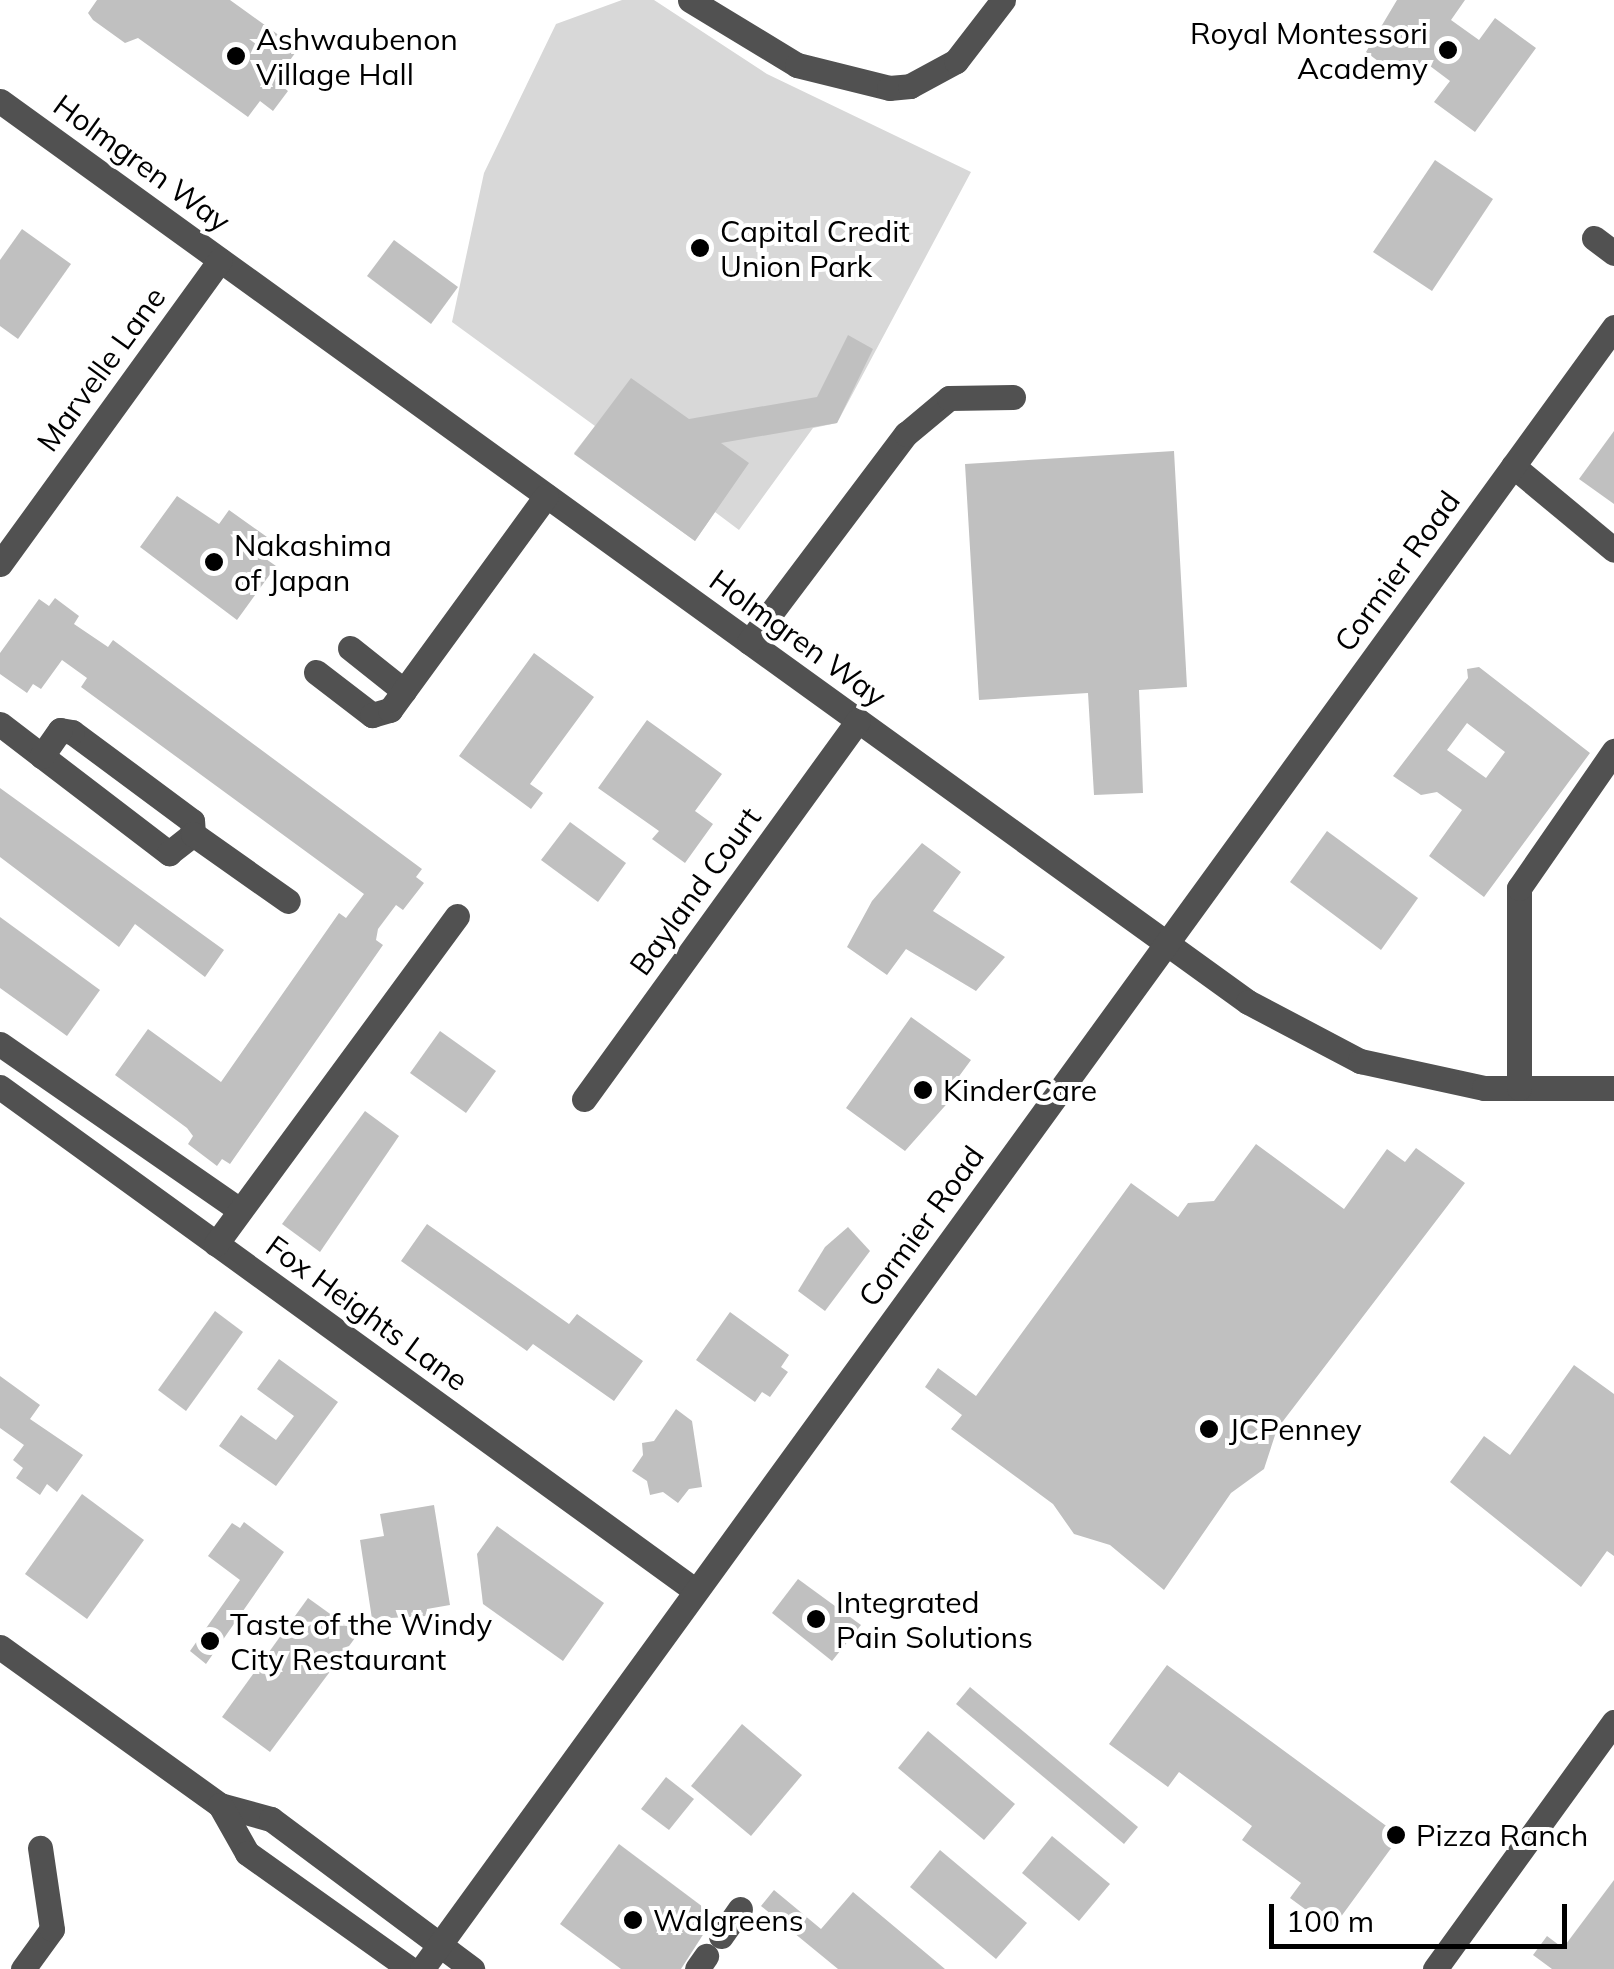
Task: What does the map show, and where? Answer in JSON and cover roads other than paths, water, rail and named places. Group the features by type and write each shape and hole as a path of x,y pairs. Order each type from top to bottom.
{"street":[{"path":"690,0 797,64 889,88 910,86 956,61 1003,0"},
{"name":"Holmgren Way","path":"0,101 1248,1002 1360,1061 1484,1088 1614,1088"},
{"name":"Marvelle Lane","path":"0,564 220,260"},
{"name":"Cormier Road","path":"422,1969 1614,327"},
{"path":"749,642 906,434 949,398 1012,397"},
{"path":"1513,466 1613,548"},
{"path":"316,672 372,715 390,710 546,496"},
{"path":"350,648 404,691"},
{"name":"Bayland Court","path":"584,1099 858,721"},
{"path":"0,724 168,853 194,834"},
{"path":"42,756 60,730 72,732 192,821 194,834 288,901"},
{"path":"1518,1088 1518,888 1614,751"},
{"path":"216,1244 457,916"},
{"path":"0,1044 92,1112 240,1210"},
{"name":"Fox Heights Lane","path":"0,1088 696,1590"},
{"path":"73,1140 92,1112"},
{"path":"0,1647 220,1806 271,1819 472,1969"},
{"path":"1436,1969 1614,1722"},
{"path":"220,1806 247,1853 410,1969"},
{"path":"23,1969 52,1929 40,1848"},
{"path":"708,1954 740,1910"}],"place":[{"name":"Royal Montessori Academy","path":"1448,50"},
{"name":"Ashwaubenon Village Hall","path":"236,56"},
{"name":"Capital Credit Union Park","path":"700,248"},
{"name":"Nakashima of Japan","path":"214,562"},
{"name":"KinderCare","path":"923,1090"},
{"name":"JCPenney","path":"1209,1429"},
{"name":"Integrated Pain Solutions","path":"816,1619"},
{"name":"Taste of the Windy City Restaurant","path":"210,1641"},
{"name":"Pizza Ranch","path":"1396,1835"},
{"name":"Walgreens","path":"633,1920"}]}
